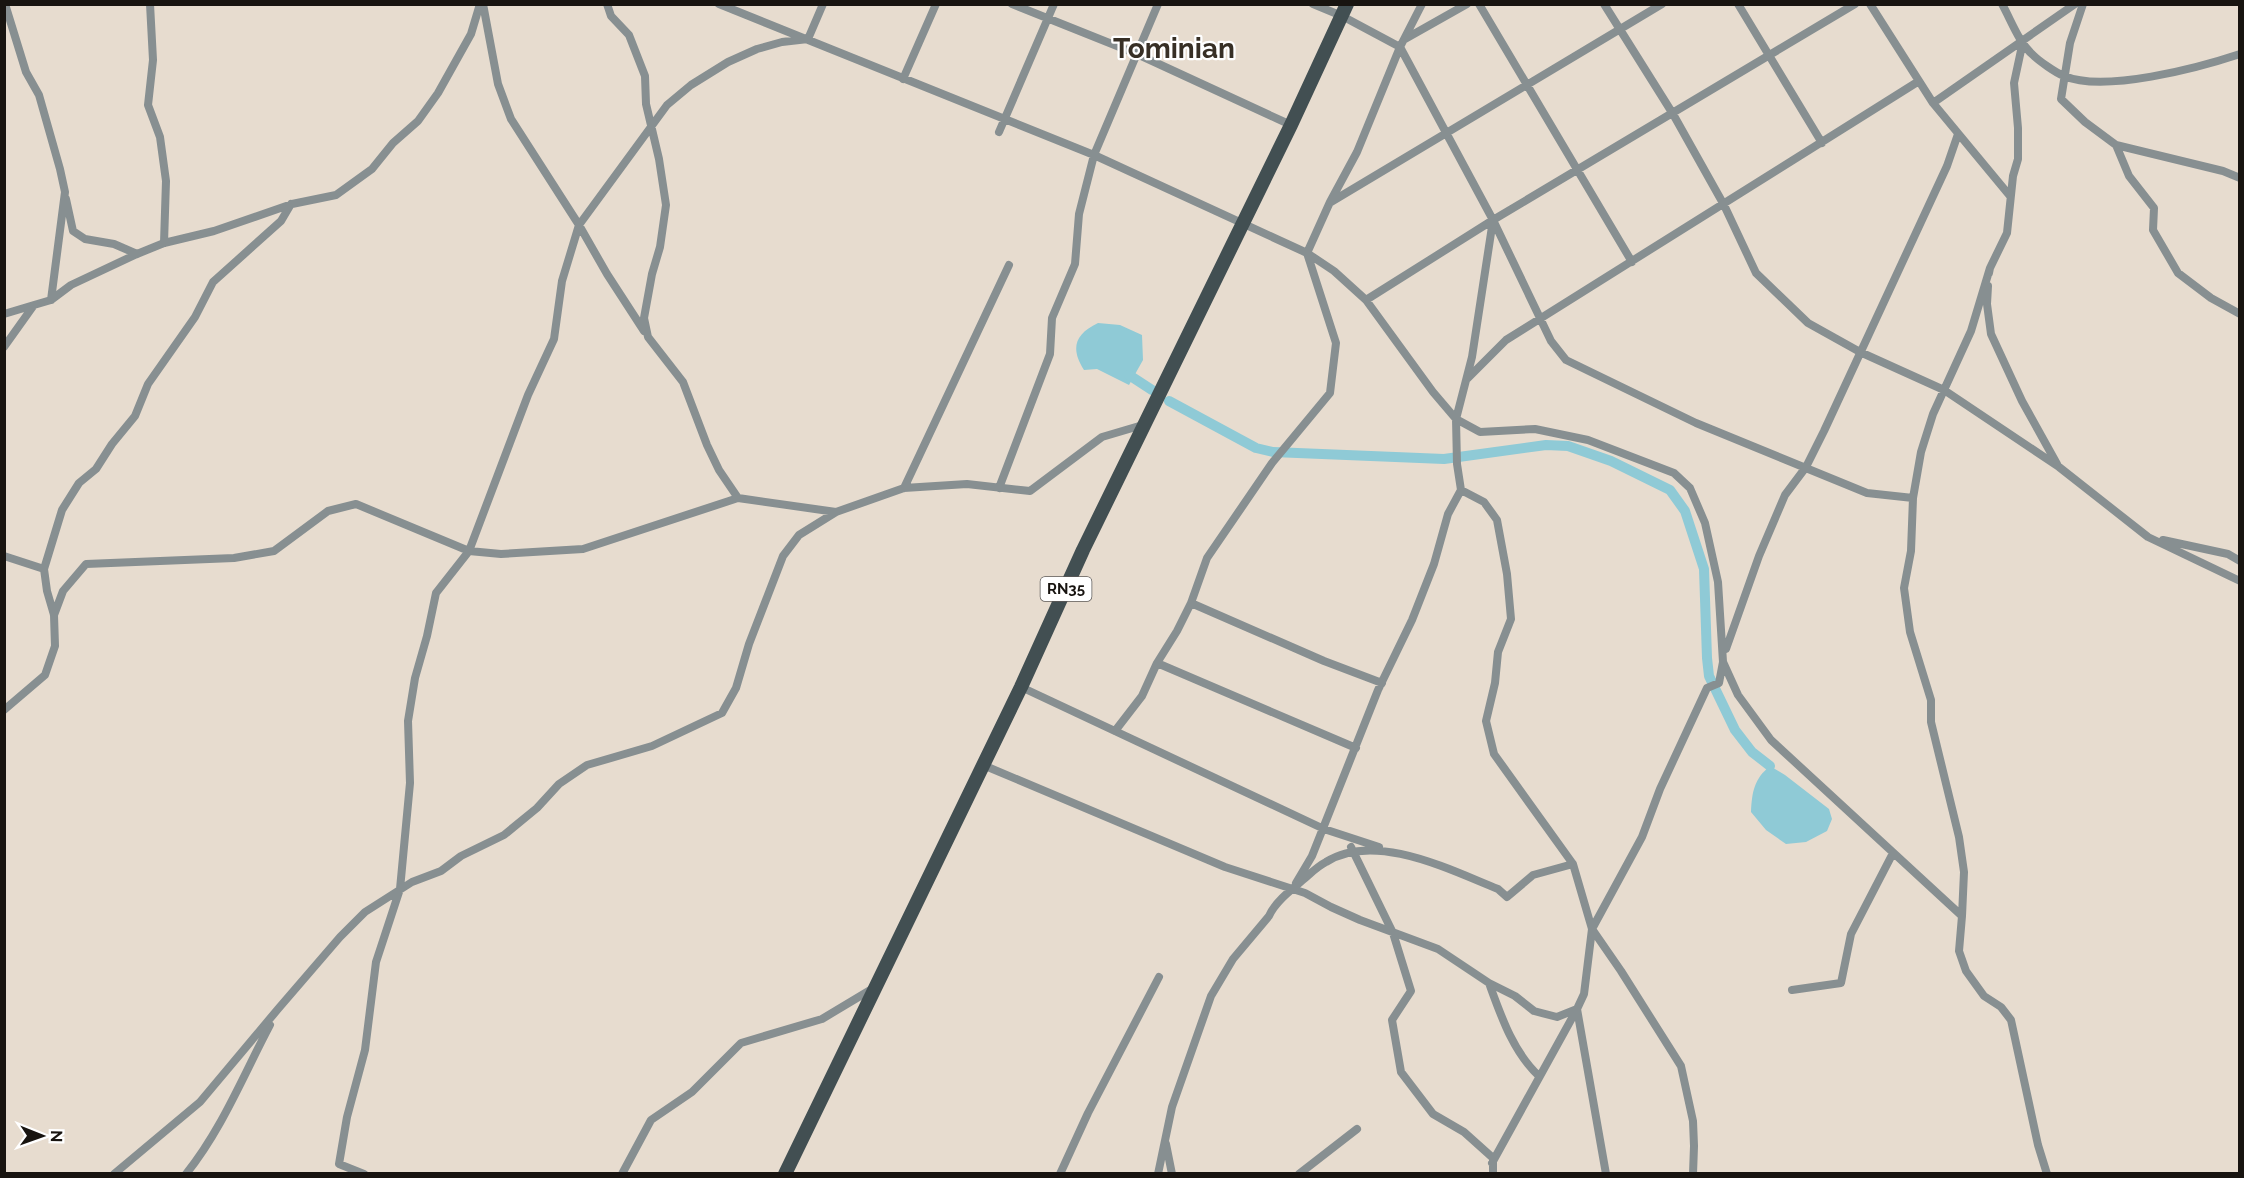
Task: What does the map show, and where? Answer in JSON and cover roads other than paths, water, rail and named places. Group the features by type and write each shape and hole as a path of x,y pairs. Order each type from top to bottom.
{"main road":[{"name":"RN35","path":"785,1173 1021,687 1083,550 1291,125 1344,10"}],"street":[{"path":"5,4 26,72 39,95 60,169 73,231 85,239 114,244 137,254"},
{"path":"150,4 153,60 148,105 160,136 166,181 165,243"},
{"path":"4,314 51,300 71,285 165,243 214,231 292,204 336,195 372,169 393,142 418,121 438,93 471,34 482,4"},
{"path":"482,4 498,84 511,120 648,337 683,382 707,445 719,470 738,498"},
{"path":"607,4 611,16 629,35 645,76 646,104 666,205 660,247 652,274 644,318 648,337"},
{"path":"719,4 1094,155 1307,253 1334,271 1366,300 1433,392 1456,419 1480,432 1535,429 1588,440 1674,473 1690,488 1705,523 1718,582 1723,662 1738,695 1771,740 1962,916"},
{"path":"808,39 823,4"},
{"path":"903,79 936,4"},
{"path":"1012,4 1137,54 1291,125"},
{"path":"999,132 1054,4"},
{"path":"999,488 1050,354 1052,318 1075,264 1079,213 1094,155 1158,4"},
{"path":"1313,4 1344,10 1402,43 1446,134 1493,220 1551,340 1566,360 1696,423 1868,493 1913,498"},
{"path":"1115,730 1142,696 1157,663 1177,631 1191,603 1207,558 1272,463 1330,393 1336,343 1307,253 1330,202 1357,152 1402,43 1422,4"},
{"path":"1402,43 1467,4"},
{"path":"1479,4 1632,262"},
{"path":"1604,4 1673,114 1724,205 1756,273 1808,323 1860,352 1944,390 2059,467 2148,537 2240,581"},
{"path":"1330,202 1662,4"},
{"path":"1738,4 1822,143"},
{"path":"1366,300 1493,220 1577,172 1855,4"},
{"path":"1870,4 1933,103 2010,196"},
{"path":"2002,4 2032,55 2064,76 2092,81 2138,80 2205,66 2240,54"},
{"path":"1933,103 2075,4"},
{"path":"2083,4 2070,43 2061,99 2085,122 2116,145 2223,171 2240,178"},
{"path":"364,1173 339,1164 347,1117 364,1050 376,963 400,889 410,783 408,721 415,678 436,593 469,551 528,395 554,339 562,281 579,225 667,105 691,84 728,62 757,49 782,42 808,39"},
{"path":"2023,41 2014,83 2018,159 2010,196 2007,233 1990,268 1971,331 1933,414 1921,452 1913,498 1911,551 1904,588 1910,632 1931,700 1931,722 1952,800 1959,837 1964,872 1959,951 1966,971 1984,996 2001,1007 2011,1020 2038,1145 2047,1173"},
{"path":"1466,380 1506,340 1919,81"},
{"path":"1491,1173 1493,1158 1584,994 1592,929 1642,837 1660,789 1707,688 1719,683 1728,639 1785,495 1806,467 1947,166 1958,134"},
{"path":"2116,145 2129,176 2154,208 2153,230 2178,273 2211,298 2240,314"},
{"path":"51,300 64,192"},
{"path":"4,710 45,675 56,646 54,615 44,569 62,510 79,483 96,469 112,444 135,416 148,384 195,317 213,282 281,221 292,204"},
{"path":"1293,888 1312,856 1324,829 1382,683 1412,620 1434,564 1448,514 1461,490 1457,464 1456,419 1482,297 1493,220"},
{"path":"904,488 1009,265"},
{"path":"1990,268 1987,304 1991,334 2022,401 2059,467"},
{"path":"4,346 34,305"},
{"path":"114,1173 200,1102 278,1009 365,912 412,882 441,871 461,856 504,835 537,808 559,783 587,765 652,746 722,713 736,688 749,644 783,556 799,535 836,512 904,488 967,484 1030,491 1102,437 1146,424"},
{"path":"1461,490 1484,502 1497,520 1507,574 1511,619 1498,652 1495,683 1486,722 1494,754 1573,864 1592,929 1681,1066 1693,1121 1695,1146 1692,1173"},
{"path":"54,615 63,591 86,564 234,558 274,551 328,511 356,504 469,551 501,554 583,549 738,498 836,512"},
{"path":"2148,537 2228,554 2240,561"},
{"path":"4,556 44,569"},
{"path":"1191,603 1324,662 1382,683"},
{"path":"1157,663 1356,748"},
{"path":"1021,687 1324,829 1391,850 1498,889 1507,897 1533,875 1573,864"},
{"path":"983,765 1225,867 1293,888 1331,907 1438,949 1489,983 1515,996 1534,1011 1557,1017 1577,1009"},
{"path":"1344,837 1354,851 1393,933 1411,992 1392,1020 1401,1072 1433,1114 1464,1132 1493,1158"},
{"path":"1158,1173 1172,1107 1211,996 1233,959 1271,911 1293,888 1327,861 1354,851 1391,850"},
{"path":"1792,990 1841,983 1851,934 1893,853"},
{"path":"1060,1173 1088,1113 1159,977"},
{"path":"1489,983 1504,1024 1528,1066 1539,1076"},
{"path":"622,1173 651,1119 692,1092 741,1043 822,1018 875,987"},
{"path":"186,1173 205,1151 278,1009"},
{"path":"1577,1009 1606,1173"},
{"path":"1299,1173 1357,1129"},
{"path":"1165,1141 1172,1173"}],"water":[{"path":"1098,323 1120,325 1142,335 1143,360 1129,385 1097,369 1084,370 1080,362 1077,355 1077,342 1084,332"},
{"path":"1770,766 1829,809 1832,819 1827,831 1806,842 1786,844 1766,830 1751,812 1751,805 1757,781"}],"waterway":[{"path":"1129,375 1152,390"},
{"path":"1169,401 1256,448 1273,452 1444,459 1546,445 1568,446 1611,461 1670,490 1685,511 1704,569 1709,676 1735,730 1752,752 1770,766"}],"district":[{"name":"Tominian","path":"1174,48"}]}
